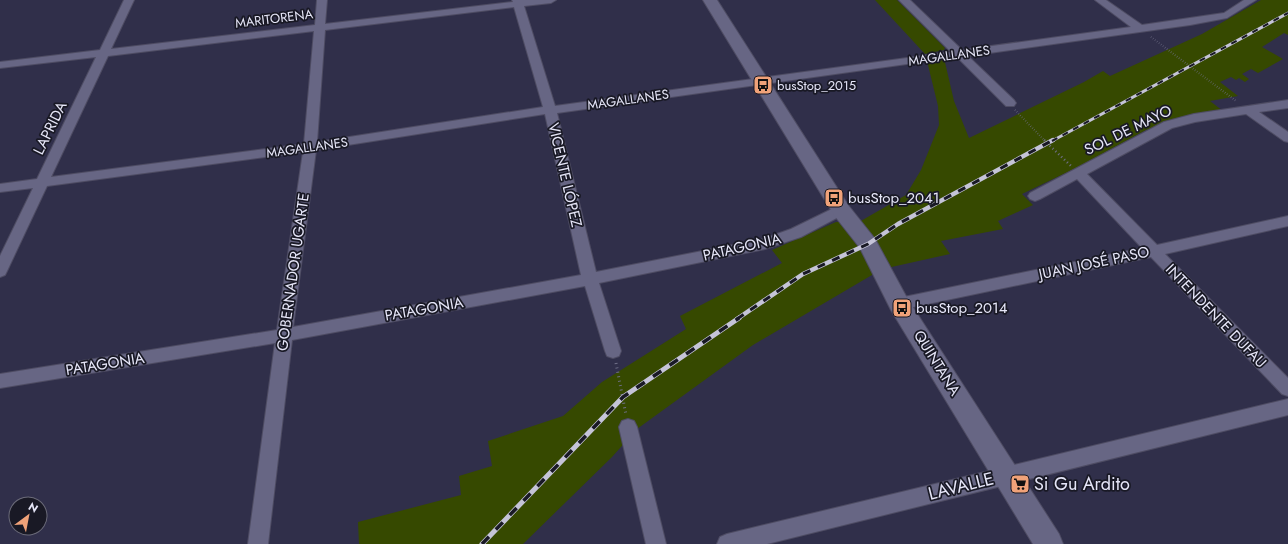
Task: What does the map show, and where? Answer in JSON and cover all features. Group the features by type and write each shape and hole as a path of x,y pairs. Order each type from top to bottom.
{"street":[{"name":"LAPRIDA","path":"0,271 129,0"},
{"name":"GOBERNADOR UGARTE","path":"258,544 284,335 310,147 322,0"},
{"name":"MARITORENA","path":"0,65 517,2 551,0"},
{"name":"QUINTANA","path":"710,0 841,210 868,244 899,304 1049,544"},
{"path":"904,0 1010,103"},
{"path":"1100,0 1139,28"},
{"name":"MAGALLANES","path":"0,188 310,147 550,110 1190,22 1227,15 1251,0"},
{"name":"VICENTE LÓPEZ","path":"517,2 550,110 590,279 613,350"},
{"name":"SOL DE MAYO","path":"1035,196 1168,125 1194,118 1288,104"},
{"path":"1249,110 1288,138"},
{"name":"INTENDENTE DUFAU","path":"1078,173 1288,389"},
{"name":"PATAGONIA","path":"0,381 284,335 590,279 765,244 796,233 841,210"},
{"name":"JUAN JOSÉ PASO","path":"899,304 1288,221"},
{"name":"LAVALLE","path":"727,544 1288,407"},
{"path":"628,427 656,544"}],"path":[{"path":"1139,28 1249,110"},
{"path":"1010,103 1047,144 1078,173"},
{"path":"613,350 618,367 628,427"}],"green space":[{"path":"875,0 897,0 945,48 944,50 925,54"},
{"path":"1261,0 1288,0 1288,35 1284,33 1262,47 1283,59 1258,73 1251,69 1242,74 1249,79 1245,82 1239,78 1236,80 1231,77 1220,82 1238,96 1210,101 1223,111 1167,122 1146,130 1078,167 1022,194 1033,205 998,221 1003,229 941,241 950,254 887,268 859,222 906,195 921,170 939,125 938,106 927,61 944,58 954,101 969,138 1084,82 1103,71 1110,76 1202,34"},
{"path":"836,222 843,222 850,226 872,267 872,275 753,345 637,429 612,457 523,544 359,544 358,522 461,495 459,476 492,466 488,441 563,416 602,382 686,329 680,316 782,263 772,250"}],"railway":[{"path":"1052,141 1288,13"},
{"path":"737,319 803,274 868,244 898,224 1053,140"},
{"path":"482,544 623,397 739,318"}],"place":[{"name":"busStop_2015","path":"763,85"},
{"name":"busStop_2041","path":"834,198"},
{"name":"busStop_2014","path":"902,308"},
{"name":"Si Gu Ardito","path":"1020,484"}]}
